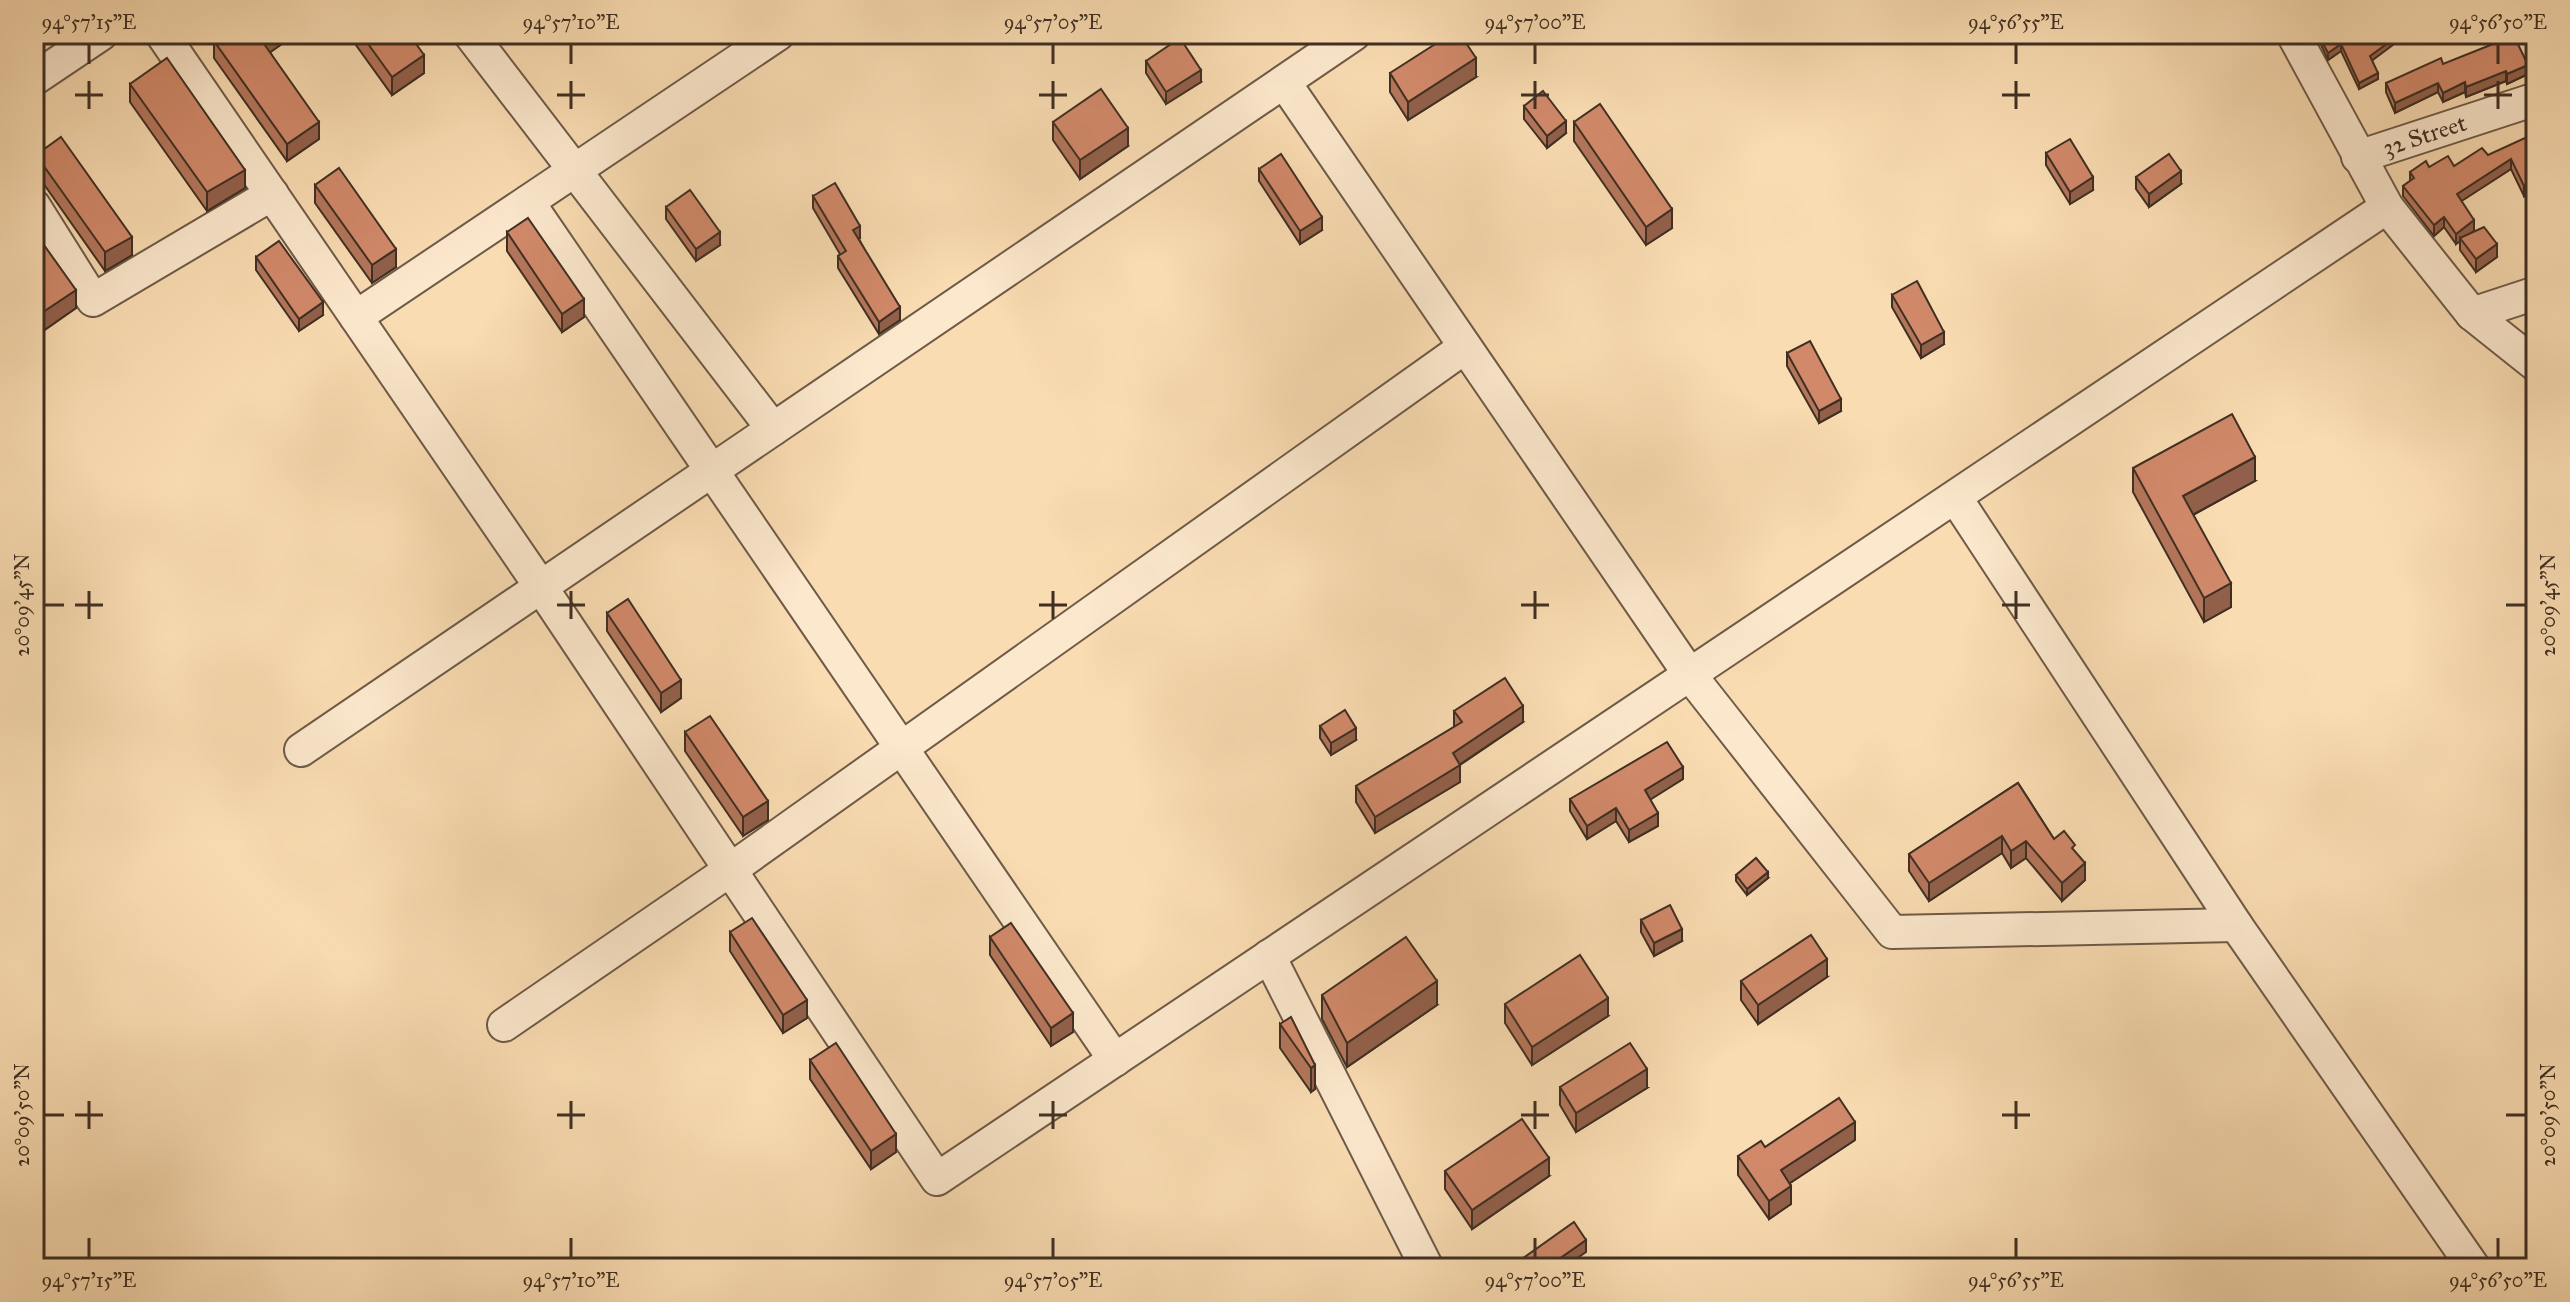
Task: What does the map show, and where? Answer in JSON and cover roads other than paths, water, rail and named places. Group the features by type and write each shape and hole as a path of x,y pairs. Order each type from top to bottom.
{"street":[{"path":"34,79 101,34"},
{"path":"162,34 541,587 937,1179 2387,207"},
{"path":"470,34 773,429"},
{"path":"356,317 778,34"},
{"path":"301,750 1354,34"},
{"path":"2293,34 2387,207 2472,314 2536,365"},
{"path":"1284,82 1690,675 1892,932 2236,925"},
{"name":"32 Street","path":"2358,157 2536,99"},
{"path":"34,206 93,300 272,194"},
{"path":"528,202 1115,1060"},
{"path":"2472,314 2536,293"},
{"path":"504,1025 730,870 1465,347"},
{"path":"1955,497 2236,925 2474,1268"},
{"path":"1269,956 1427,1268"}]}
